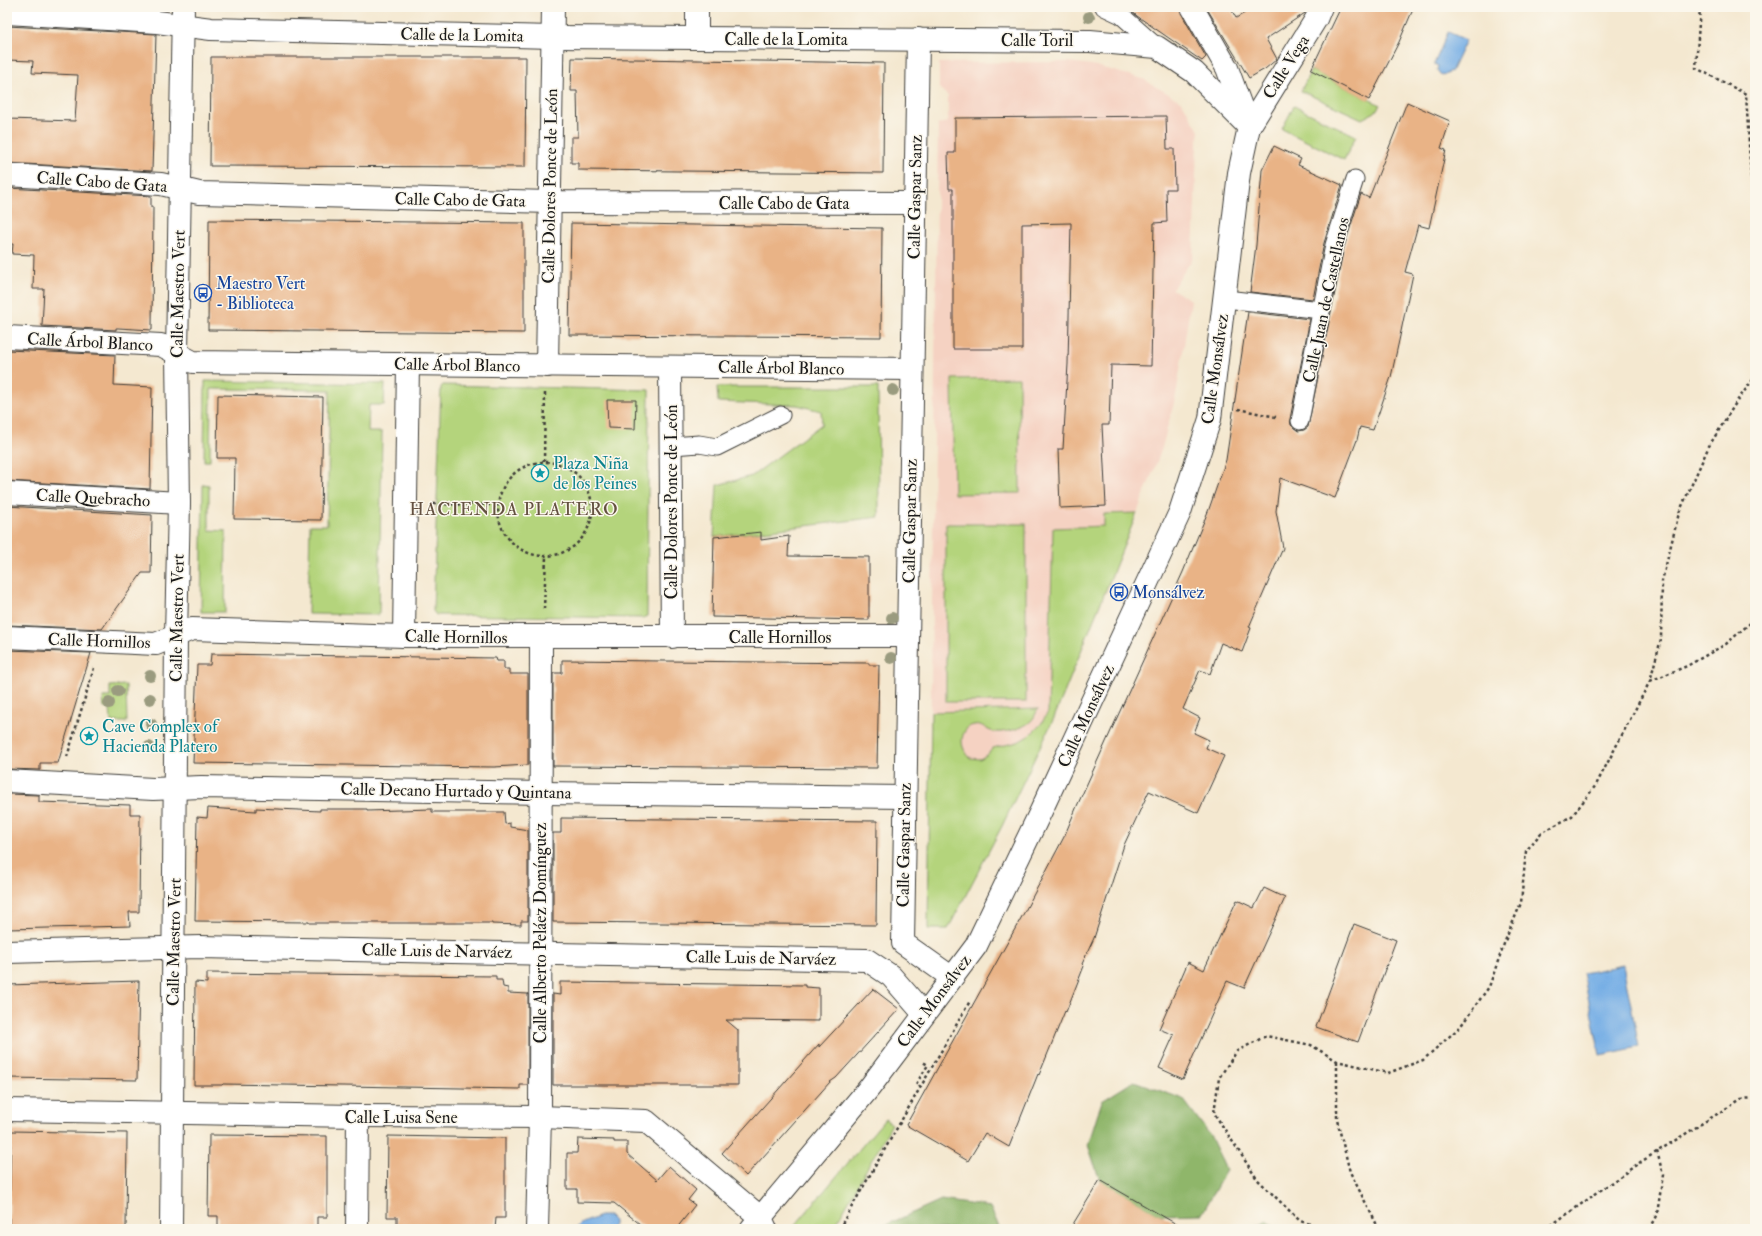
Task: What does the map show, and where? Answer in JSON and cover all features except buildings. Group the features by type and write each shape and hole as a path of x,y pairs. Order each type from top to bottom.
{"street":[{"name":"Calle Dolores Ponce de León","path":"546,376 553,7"},
{"path":"697,7 697,38"},
{"path":"1192,7 1227,68 1249,127"},
{"name":"Calle Vega","path":"1249,127 1316,11"},
{"name":"Calle de la Lomita","path":"7,13 157,22 183,16 211,29 553,37 918,40"},
{"name":"Calle Maestro Vert","path":"170,1229 176,788 176,636 179,503 177,354 183,16"},
{"name":"Calle Toril","path":"918,40 1090,41 1157,47 1194,72 1249,127"},
{"name":"Calle Gaspar Sanz","path":"903,943 918,40"},
{"name":"Calle Monsálvez","path":"759,1225 870,1087 976,946 984,932 1180,512 1210,419 1226,299 1239,173 1249,127"},
{"name":"Calle Cabo de Gata","path":"7,175 162,184 199,193 550,202 915,203"},
{"name":"Calle Árbol Blanco","path":"7,337 161,345 193,362 408,364 546,376 670,367 912,369"},
{"path":"404,636 408,364"},
{"name":"Calle Dolores Ponce de León","path":"670,367 672,446 672,637"},
{"name":"Calle Quebracho","path":"7,493 179,503"},
{"name":"Calle Hornillos","path":"7,637 156,644 192,630 404,636 908,636"},
{"name":"Calle Alberto Peláez Domínguez","path":"537,1229 540,1117 541,637"},
{"name":"Calle Decano Hurtado y Quintana","path":"7,781 153,788 905,797"},
{"path":"903,943 951,978"},
{"name":"Calle Luis de Narváez","path":"7,952 174,947 867,960 887,953 903,943"},
{"path":"867,960 892,976 924,1014"},
{"name":"Calle Luisa Sene","path":"7,1110 358,1116 540,1117 646,1121 759,1225"},
{"path":"357,1229 358,1116"}],"lane":[{"name":"Calle Toril","path":"1104,7 1121,15 1157,47"},
{"name":"Calle Juan de Castellanos","path":"1300,421 1334,245 1356,179"},
{"path":"1226,299 1321,310"},
{"path":"672,446 699,444 717,447 781,415"}],"path":[{"path":"1700,7 1696,68 1746,94 1751,178 1755,190"},
{"path":"544,462 546,376"},
{"path":"1327,1229 1300,1221 1257,1179 1214,1112 1219,1078 1237,1051 1266,1036 1311,1045 1337,1061 1388,1073 1423,1060 1460,1027 1489,987 1505,941 1521,904 1526,852 1541,833 1572,816 1596,784 1650,681 1661,639 1662,581 1679,513 1709,446 1737,401 1755,377"},
{"path":"1212,404 1300,421"},
{"path":"544,462 559,464 572,471 583,481 590,494 592,508 590,523 584,536 573,547 560,554 546,556 531,554 518,548 508,537 501,524 498,505 500,495 507,482 517,472 530,465 544,462"},
{"path":"406,504 498,505"},
{"path":"541,637 544,616 546,556"},
{"path":"1650,681 1687,666 1726,644 1755,619"},
{"path":"59,784 98,655 105,642"},
{"path":"839,1229 973,996"},
{"path":"1337,1061 1337,1120 1350,1172 1379,1229"},
{"path":"921,1087 916,1084 923,1073"},
{"path":"1546,1229 1657,1151 1741,1099 1755,1098"},
{"path":"1649,1229 1657,1214 1663,1174 1657,1151"}],"shaded area":[{"path":"1068,62 1092,65 1143,79 1182,102 1199,131 1197,145 1193,258 1172,289 1191,300 1176,395 1161,451 1113,575 1054,718 1002,826 948,929 928,929 938,124 948,122 948,96 939,88 939,63"}],"green space":[{"path":"1311,70 1380,105 1375,112 1362,119 1301,91"},
{"path":"1294,106 1356,136 1344,160 1282,129"},
{"path":"1019,378 1020,493 954,494 952,379"},
{"path":"205,381 385,384 384,405 369,405 368,432 382,432 379,615 308,614 310,525 327,525 330,390 211,389 210,461 204,461"},
{"path":"443,385 649,390 647,616 643,618 436,615 433,611 441,387"},
{"path":"717,387 878,387 879,517 714,537 717,485 752,476 822,424 821,411 797,405 718,402"},
{"path":"203,484 209,485 209,530 226,531 225,612 201,612"},
{"path":"1137,513 1054,718 1002,826 948,929 928,929 931,712 1038,709 1029,723 1013,730 995,732 981,725 977,725 971,726 965,730 962,744 964,750 970,758 980,759 988,754 993,748 1018,742 1030,735 1041,724 1048,712 1053,528 1104,526 1104,514"},
{"path":"946,524 1026,524 1026,702 946,702"},
{"path":"126,685 127,722 111,722 110,708 104,708 103,697 110,697 110,686"},
{"path":"1134,1081 1183,1099 1210,1135 1226,1170 1202,1214 1160,1215 1100,1181 1088,1145 1102,1101"},
{"path":"885,1119 892,1124 833,1229 792,1229"},
{"path":"941,1200 990,1207 1000,1229 877,1229"},
{"path":"1267,1221 1280,1229 1253,1229"}],"water":[{"path":"1448,32 1466,40 1451,72 1449,71 1447,74 1441,75 1437,70 1438,66 1434,64"},
{"path":"1623,965 1639,1047 1600,1055 1583,973"},
{"path":"600,1216 609,1216 614,1221 614,1225 611,1229 576,1229 580,1224"}],"place":[{"name":"Maestro Vert - Biblioteca","path":"203,293"},
{"name":"Plaza Niña de los Peines","path":"540,473"},
{"name":"Monsálvez","path":"1119,592"},
{"name":"Cave Complex of Hacienda Platero","path":"89,736"}],"district":[{"name":"HACIENDA PLATERO","path":"514,509"}]}
